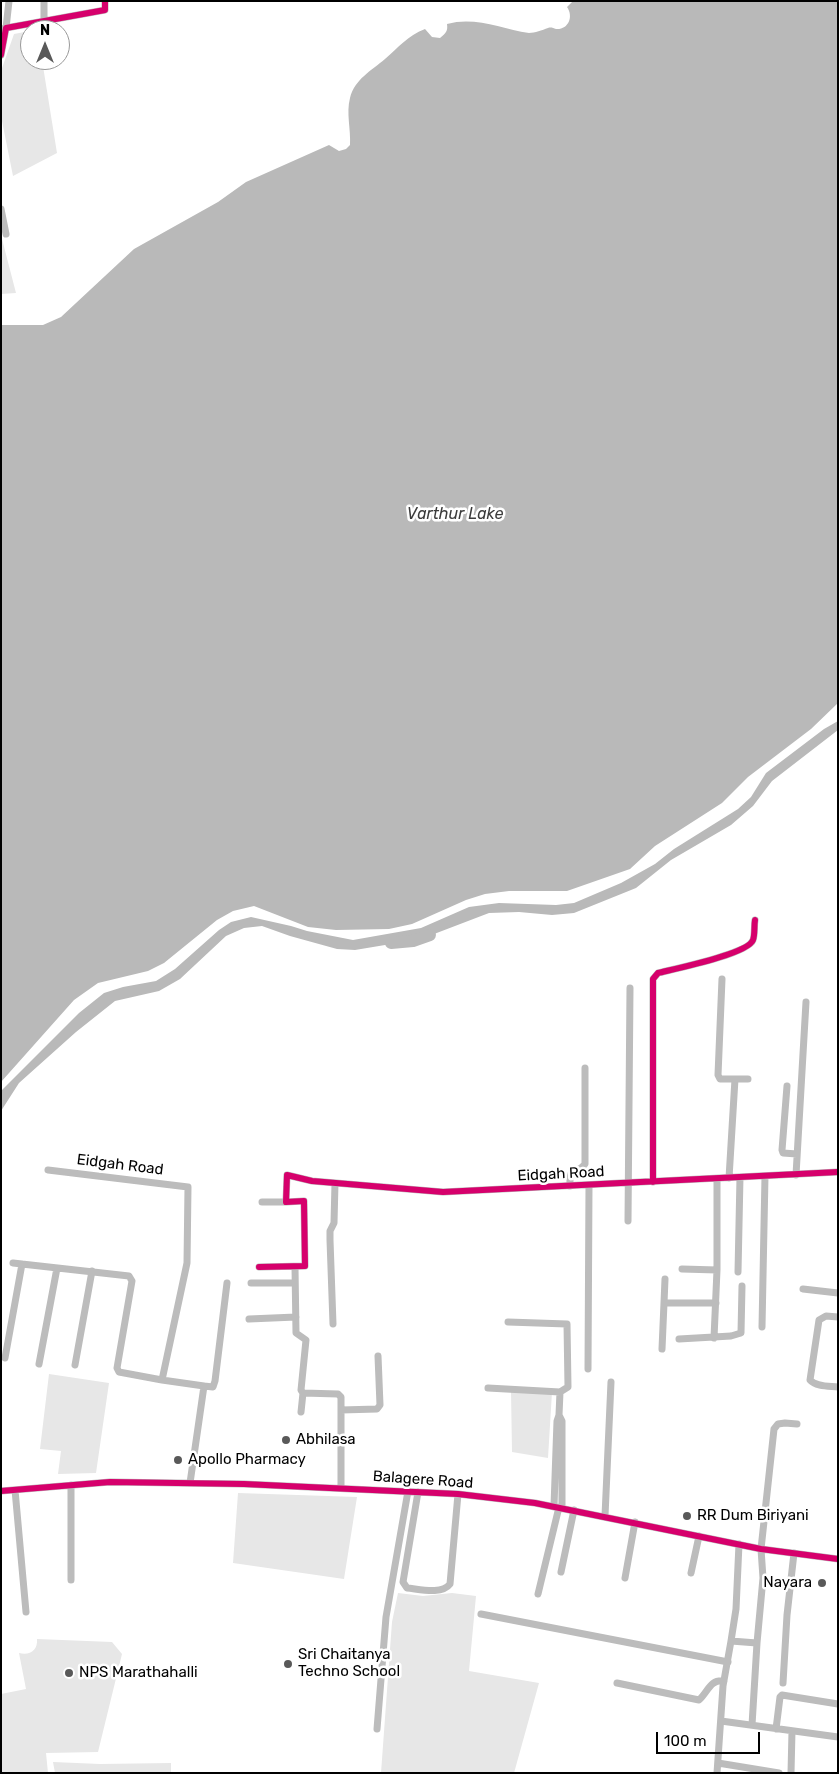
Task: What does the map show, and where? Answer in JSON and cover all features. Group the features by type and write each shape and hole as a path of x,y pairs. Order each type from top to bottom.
{"street":[{"path":"1,55 9,1"},
{"path":"44,1 44,20"},
{"path":"54,20 105,10 106,1"},
{"path":"4,28 20,26"},
{"path":"1,209 6,234"},
{"path":"653,1182 653,979 658,973 728,955 747,948 753,940 755,920"},
{"path":"722,979 718,1075 720,1079 748,1079"},
{"path":"628,1221 630,988"},
{"path":"796,1175 806,1002"},
{"path":"570,1186 571,1172 582,1168 585,1164 585,1068"},
{"path":"729,1178 735,1079"},
{"path":"787,1086 782,1150 783,1153 797,1154"},
{"name":"Eidgah Road","path":"48,1170 188,1187 187,1263 162,1380"},
{"name":"Eidgah Road","path":"286,1202 286,1175 312,1181 443,1192 838,1172"},
{"path":"762,1327 765,1176"},
{"path":"738,1272 740,1177"},
{"path":"714,1338 717,1270 717,1179"},
{"path":"333,1324 330,1231 334,1223 334,1183"},
{"path":"588,1369 589,1185"},
{"path":"260,1267 305,1266 304,1201 262,1202"},
{"path":"13,1263 126,1275 131,1278 118,1360 117,1368 119,1372 213,1387 216,1381 227,1284"},
{"path":"5,1358 22,1264"},
{"path":"295,1266 296,1333 306,1340 301,1390 303,1393 301,1412"},
{"path":"39,1364 57,1268"},
{"path":"682,1269 717,1270"},
{"path":"75,1366 92,1271"},
{"path":"662,1349 665,1279"},
{"path":"251,1283 295,1284"},
{"path":"679,1339 714,1338 740,1333 742,1286"},
{"path":"803,1289 838,1293"},
{"path":"664,1303 716,1303"},
{"path":"838,1317 826,1316 819,1320 810,1380 817,1384 838,1387"},
{"path":"249,1319 296,1317"},
{"path":"488,1388 560,1392 568,1387 567,1324 508,1322"},
{"path":"341,1410 377,1409 380,1405 378,1356"},
{"path":"605,1516 611,1382"},
{"path":"190,1483 204,1386"},
{"path":"538,1594 558,1507 562,1421 559,1415 560,1392"},
{"path":"303,1393 338,1394 342,1397 341,1488"},
{"path":"752,1725 763,1578 761,1548 774,1429 778,1424 797,1424"},
{"name":"Balagere Road","path":"1,1491 110,1482 341,1488 458,1494 535,1502 739,1544 838,1558"},
{"path":"71,1485 72,1580"},
{"path":"15,1490 26,1612"},
{"path":"377,1729 386,1617 408,1491"},
{"path":"418,1492 403,1582 407,1588 436,1590 445,1589 450,1584 458,1494"},
{"path":"561,1572 574,1510"},
{"path":"625,1578 635,1522"},
{"path":"691,1573 699,1536"},
{"path":"717,1773 724,1681 736,1609 739,1544"},
{"path":"783,1683 794,1553"},
{"path":"481,1614 728,1662"},
{"path":"731,1641 757,1644"},
{"path":"617,1684 699,1700 711,1684 717,1680 724,1681"},
{"path":"776,1729 780,1697 782,1695 838,1704"},
{"path":"721,1720 838,1737"},
{"path":"791,1773 792,1731"},
{"path":"718,1763 757,1771 779,1773"}],"shaded area":[{"path":"20,33 20,70 44,70 57,153 13,176 1,116 1,71 14,34"},
{"path":"2,239 16,293 1,294"},
{"path":"49,1374 109,1383 96,1473 58,1474 61,1451 40,1449"},
{"path":"511,1391 552,1392 548,1458 512,1452"},
{"path":"238,1493 357,1497 344,1579 233,1563"},
{"path":"398,1593 423,1596 452,1593 476,1596 469,1671 539,1683 514,1773 381,1773 392,1622"},
{"path":"37,1639 112,1642 122,1654 98,1752 46,1753 48,1773 1,1773 1,1694 26,1689 19,1653 30,1653 35,1649"},
{"path":"53,1762 100,1764 171,1763 171,1773 55,1773"}],"water":[{"name":"Varthur Lake","path":"573,1 838,1 838,703 811,729 748,777 722,803 655,846 630,869 567,891 509,891 485,894 466,900 412,924 389,929 336,930 308,927 254,906 233,911 217,920 164,963 148,971 98,983 74,1000 1,1082 1,325 43,325 61,317 134,249 218,202 246,182 329,145 339,151 346,149 350,145 349,104 352,91 364,76 413,35 425,29 432,37 440,38 446,32 447,24 468,21 529,33 549,28 560,29 569,22 570,15 567,7"},
{"path":"838,721 838,730 772,781 753,806 731,825 671,860 636,888 574,913 552,915 519,912 489,913 421,939 355,950 337,949 262,926 244,928 226,936 180,979 159,991 115,1001 76,1032 19,1083 1,1111 1,1091 79,1013 104,993 123,987 156,981 175,969 219,930 231,922 251,917 353,940 421,928 469,907 499,903 556,905 574,903 621,883 655,864 674,849 738,809 751,797 766,773 824,729"}],"waterway":[{"path":"391,943 413,941 430,935"}],"cycle path":[{"path":"1,55 6,28 105,10 105,1"},
{"path":"653,1182 653,979 658,973 738,951 753,940 755,920"},
{"path":"259,1267 305,1266 304,1201 286,1202 287,1175 312,1181 443,1192 838,1172"},
{"path":"1,1491 110,1482 244,1484 458,1494 535,1503 761,1549 838,1559"}],"place":[{"name":"Abhilasa","path":"286,1440"},
{"name":"Apollo Pharmacy","path":"178,1460"},
{"name":"RR Dum Biriyani","path":"687,1516"},
{"name":"Nayara","path":"822,1583"},
{"name":"Sri Chaitanya Techno School","path":"288,1664"},
{"name":"NPS Marathahalli","path":"69,1673"}]}
